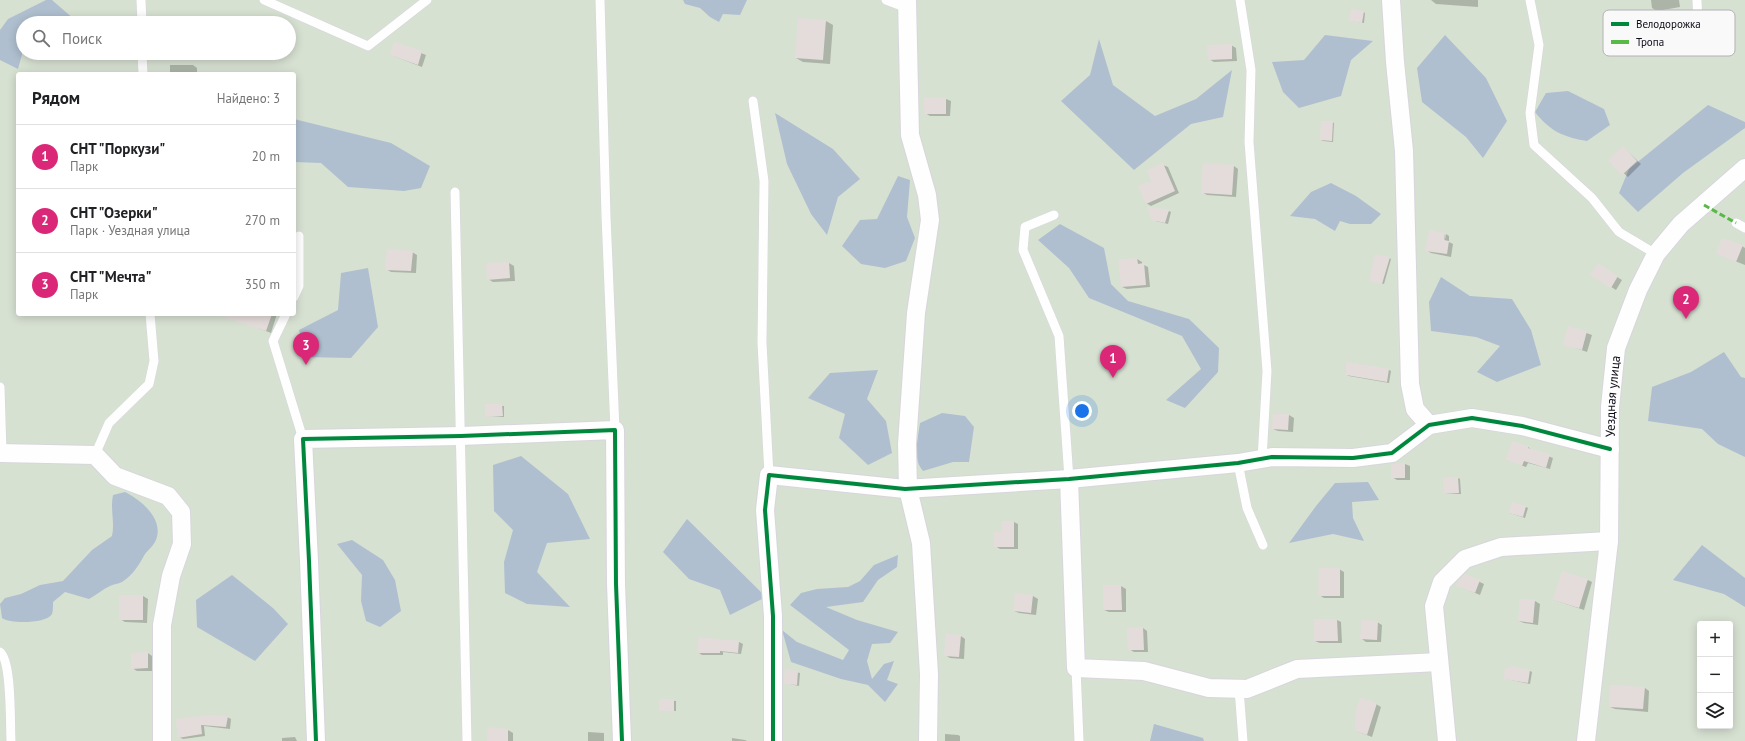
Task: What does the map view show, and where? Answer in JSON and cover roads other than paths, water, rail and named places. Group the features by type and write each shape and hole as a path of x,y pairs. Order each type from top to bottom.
{"street":[{"path":"1391,0 1395,62 1404,151 1410,384 1416,409 1429,425"},
{"path":"907,4 910,135 927,195 930,220 916,313 907,444 908,489 921,543 929,674 928,741"},
{"name":"Уездная улица","path":"1586,741 1609,541 1610,407 1616,348 1638,290 1656,254 1681,224 1745,168"},
{"path":"773,741 773,616 765,510 769,475 908,489 1069,478 1238,463 1262,459 1353,458 1392,453 1429,425 1472,418 1522,426 1610,449"},
{"path":"316,741 303,439 462,436 615,430 616,584 622,741"},
{"path":"1,453 95,456 115,476 168,496 180,512 182,544 171,576 162,625 162,741"},
{"path":"1069,478 1076,668 1144,671 1209,688 1247,689 1296,669 1440,662"},
{"path":"1447,741 1434,606 1442,582 1465,559 1501,547 1609,541"}],"lane":[{"path":"141,0 142,16"},
{"path":"264,0 368,46 427,0"},
{"path":"600,0 606,216 615,430"},
{"path":"886,0 907,4"},
{"path":"1240,0 1251,70 1249,142 1267,371 1262,459"},
{"path":"1530,0 1539,45 1530,113 1534,145 1558,169 1592,198 1619,232 1656,254"},
{"path":"1697,0 1698,10"},
{"path":"142,60 143,72"},
{"path":"753,101 764,182 762,344 769,475"},
{"path":"455,192 462,436 467,741"},
{"path":"1054,215 1025,227 1023,250 1059,336 1069,478"},
{"path":"1736,223 1745,228"},
{"path":"296,293 299,286 299,236"},
{"path":"95,456 109,423 149,384 154,361 150,316"},
{"path":"285,316 272,341 303,439"},
{"path":"0,387 1,453"},
{"path":"1238,463 1247,508 1263,545"},
{"path":"0,652 8,669 10,741"},
{"path":"1076,668 1079,741"},
{"path":"1239,688 1243,741"}],"water":[{"path":"46,0 52,0 70,16 16,16 16,60 20,60 18,69 0,60 0,30 8,19"},
{"path":"683,0 747,0 740,15 723,14 719,22 710,17 700,8 685,4"},
{"path":"1325,35 1373,41 1351,60 1341,96 1299,108 1283,92 1272,62 1304,60"},
{"path":"1445,35 1486,78 1507,121 1483,158 1466,137 1422,102 1417,68"},
{"path":"1099,39 1113,85 1155,116 1196,99 1232,70 1223,117 1191,124 1134,170 1061,101 1090,75"},
{"path":"1568,91 1604,109 1610,125 1587,141 1564,135 1546,124 1535,112 1546,93"},
{"path":"1708,105 1745,122 1745,128 1683,173 1638,212 1619,193 1629,169"},
{"path":"775,113 833,149 860,179 838,197 827,235 811,214 787,164"},
{"path":"296,119 391,143 430,166 421,188 404,191 348,187 321,163 296,162"},
{"path":"898,176 910,180 907,217 915,238 906,261 885,268 861,264 842,246 860,220 877,219"},
{"path":"1331,183 1356,196 1381,214 1371,224 1350,224 1340,221 1335,231 1315,219 1290,216 1311,192"},
{"path":"1060,224 1104,248 1111,284 1128,301 1189,319 1219,348 1218,372 1185,408 1166,400 1201,369 1182,336 1089,298 1069,268 1038,240"},
{"path":"368,268 378,327 351,358 305,357 299,330 338,310 341,273"},
{"path":"1441,277 1470,296 1512,299 1531,330 1541,365 1497,382 1477,372 1500,346 1476,337 1431,331 1429,302"},
{"path":"1724,352 1741,377 1745,378 1745,457 1718,444 1702,429 1648,421 1652,387 1691,372"},
{"path":"878,370 867,399 886,421 892,453 868,465 839,438 845,414 808,398 830,373"},
{"path":"942,413 965,416 974,427 969,462 953,462 923,471 918,461 917,454 920,423"},
{"path":"521,456 568,494 590,539 547,543 537,572 570,607 527,604 505,593 504,562 513,530 494,511 493,465"},
{"path":"1368,482 1379,500 1352,502 1353,518 1364,541 1333,534 1289,543 1335,483"},
{"path":"125,492 138,500 150,512 155,519 158,534 155,542 145,554 133,573 122,582 107,587 89,599 65,592 53,602 52,614 43,620 20,622 2,618 0,604 5,598 21,594 40,585 63,581 92,550 112,536 113,495"},
{"path":"687,519 766,597 730,615 720,590 689,579 663,552"},
{"path":"352,540 383,560 395,580 401,611 380,627 366,621 361,601 362,575 337,544"},
{"path":"1702,545 1745,578 1745,607 1724,594 1673,580"},
{"path":"898,555 897,567 878,580 863,602 826,607 857,620 898,632 890,643 872,644 867,661 872,679 884,664 894,661 887,680 898,684 885,702 868,685 841,679 791,662 782,630 797,642 843,660 849,650 790,605 801,593 817,589 848,587 860,581 874,565"},
{"path":"232,575 273,608 288,624 255,661 197,627 196,600"},
{"path":"1154,724 1203,738 1204,741 1150,741"}],"place":[{"name":"СНТ \"Озерки\"","path":"1686,319"},
{"name":"СНТ \"Мечта\"","path":"306,365"},
{"name":"СНТ \"Поркузи\"","path":"1113,378"}]}
